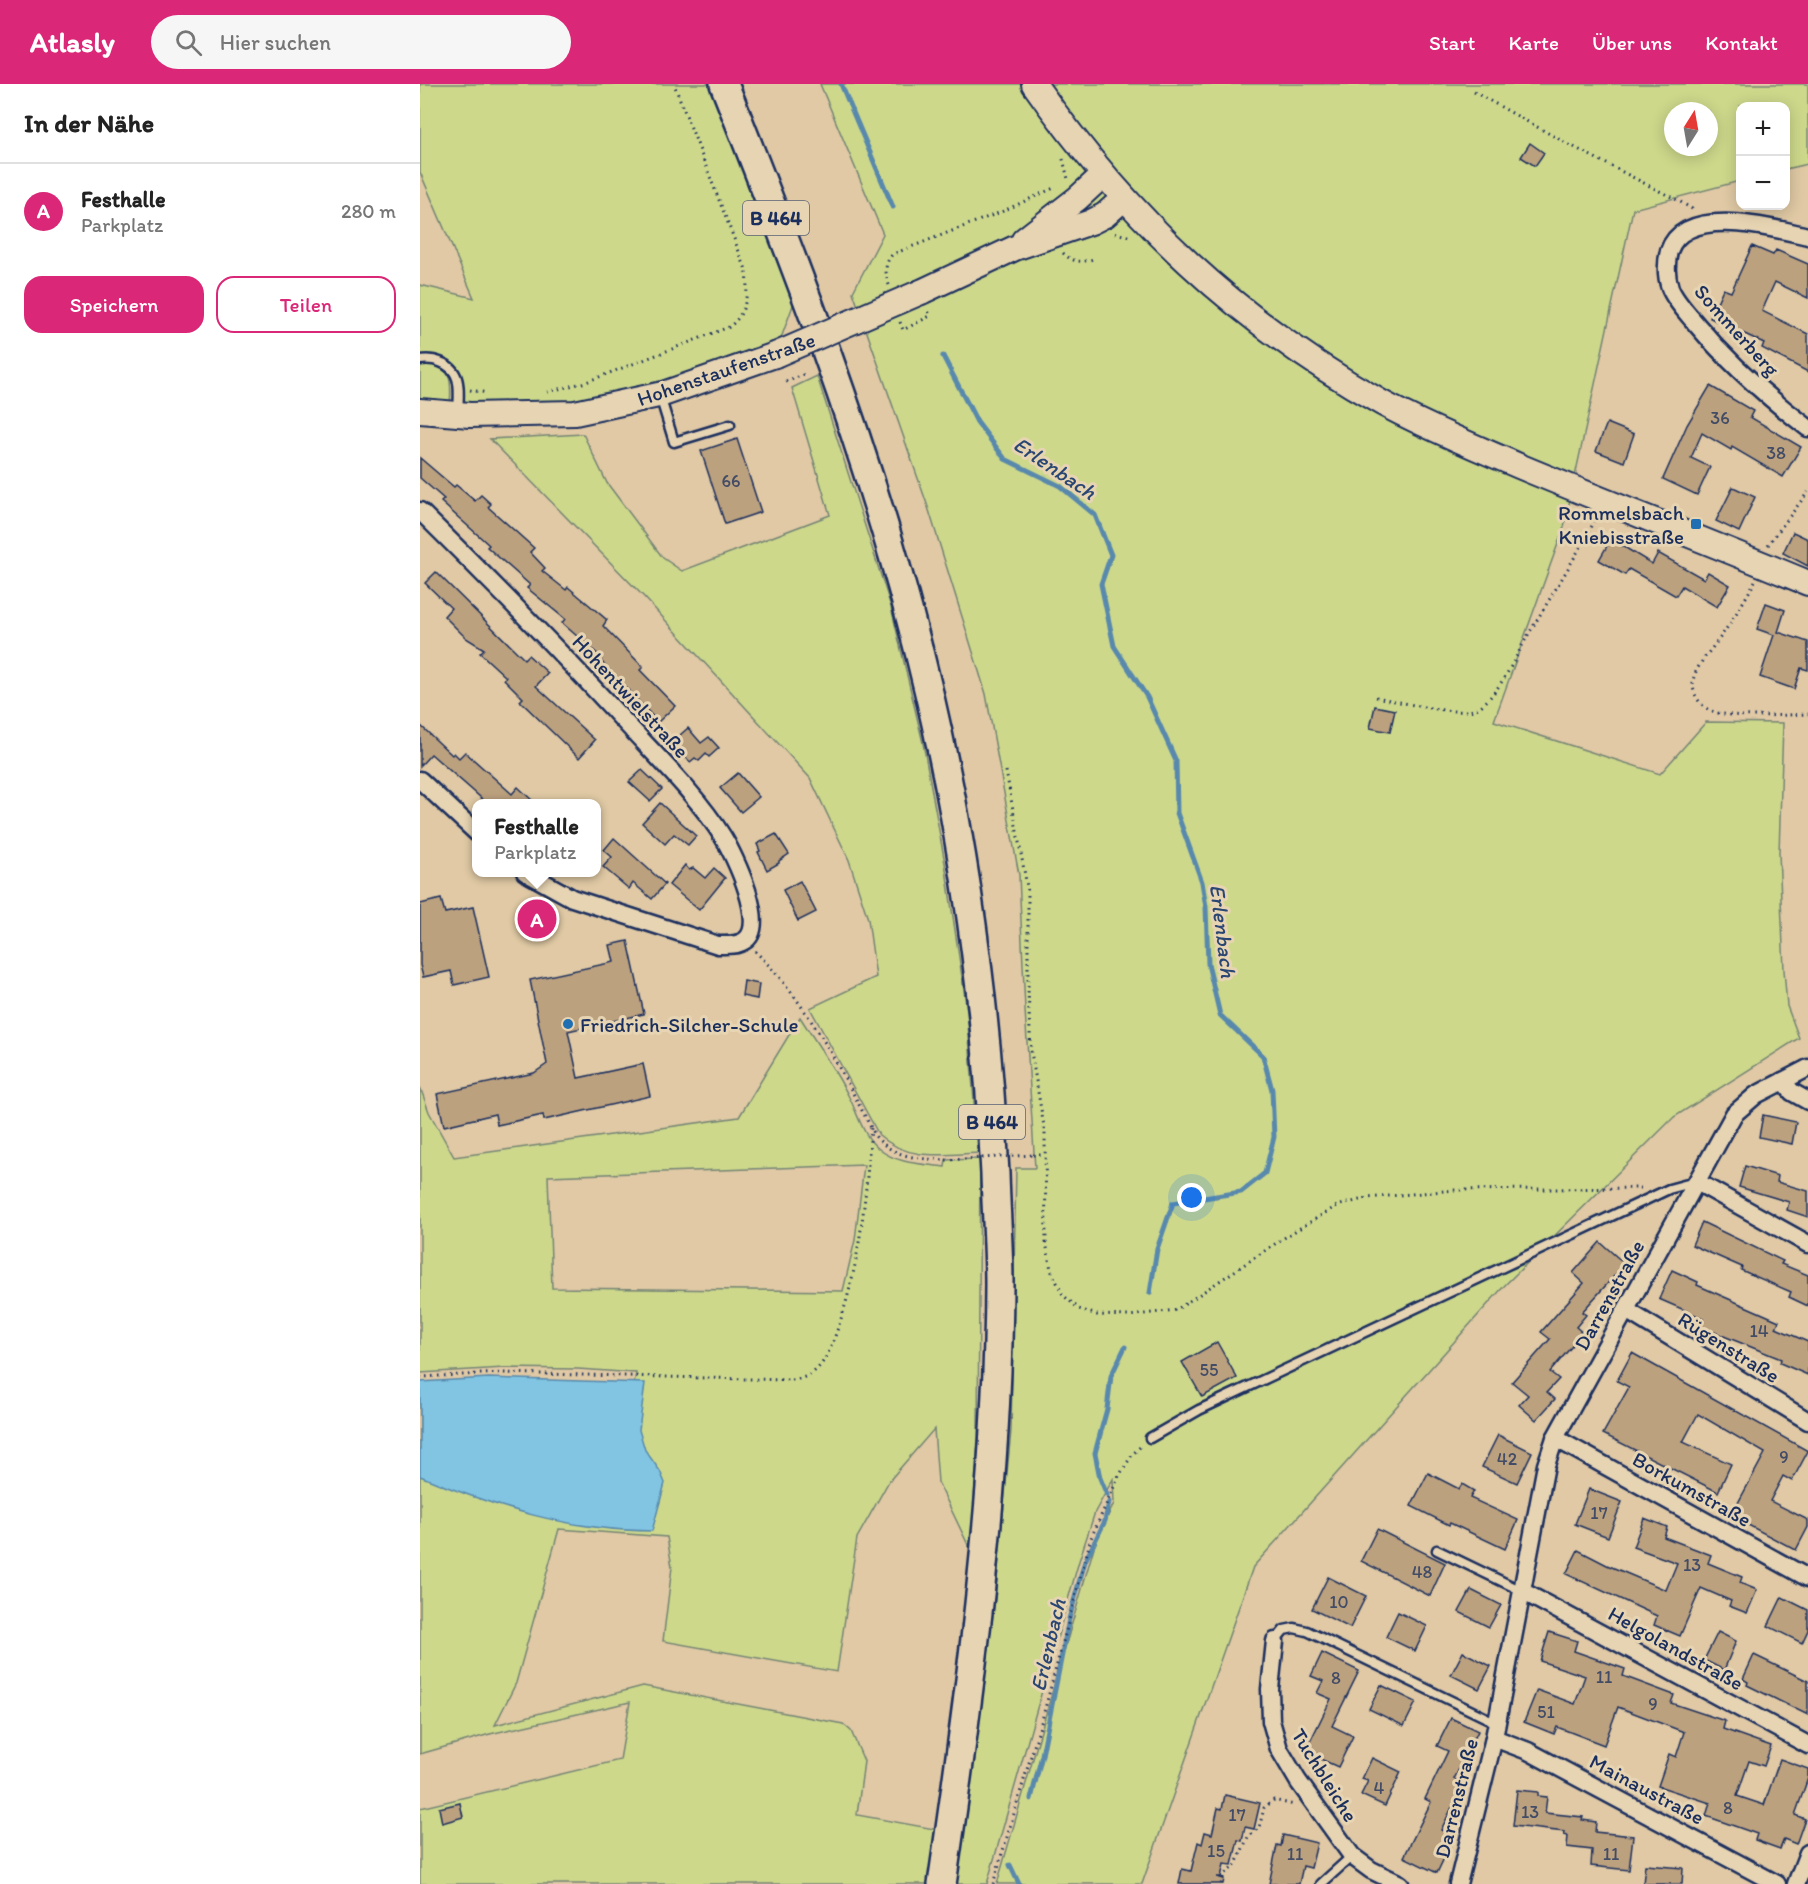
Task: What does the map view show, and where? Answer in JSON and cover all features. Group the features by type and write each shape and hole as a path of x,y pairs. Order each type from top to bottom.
{"main road":[{"name":"B 464","path":"724,84 801,283 862,459 912,623 951,793 974,929 992,1111 999,1281 994,1427 988,1514 969,1693 942,1884"},
{"path":"743,84 751,152"}],"street":[{"path":"1034,84 1103,175 1156,234 1198,273 1281,338 1332,372 1383,403 1480,449 1605,501 1754,570 1808,583"},
{"name":"Hohenstaufenstraße","path":"420,411 458,415 508,416 575,413 660,395 775,355 924,298 1015,248 1103,175"},
{"name":"Hohenstaufenstraße","path":"1015,248 1091,222 1104,215 1124,198"},
{"path":"1697,225 1711,223 1752,225 1808,236"},
{"name":"Sommerberg","path":"1697,225 1685,231 1670,248 1667,260 1670,288 1688,314 1733,365 1768,398 1808,428"},
{"name":"Hohentwielstraße","path":"420,511 540,631 668,768 712,823 723,838 741,876 753,912 753,929 745,941"},
{"path":"420,780 472,828"},
{"path":"533,877 572,898 718,945 732,945 745,941"},
{"name":"Darrenstraße","path":"1458,1884 1495,1730 1546,1465 1555,1438 1734,1114 1756,1095 1808,1068"},
{"path":"1783,1081 1792,1092 1808,1101"},
{"path":"1697,1182 1808,1244"},
{"name":"Rügenstraße","path":"1626,1310 1808,1421"},
{"name":"Borkumstraße","path":"1555,1438 1808,1578"},
{"name":"Helgolandstraße","path":"1522,1591 1808,1745"},
{"name":"Tuchbleiche","path":"1275,1641 1270,1704 1274,1737 1288,1764 1352,1856 1371,1870 1400,1884"},
{"name":"Mainaustraße","path":"1495,1730 1528,1751 1777,1884"},
{"path":"1796,1884 1808,1853"}],"lane":[{"path":"420,360 435,360 454,370 458,377 458,415"},
{"path":"660,395 674,442 730,425"},
{"path":"1150,1438 1199,1410 1669,1188 1697,1182"},
{"path":"1437,1550 1522,1591"},
{"name":"Darrenstraße","path":"1275,1641 1284,1630 1294,1628 1307,1631 1495,1730"},
{"name":"Tuchbleiche","path":"1321,1884 1352,1856"}],"path":[{"path":"543,392 586,382 729,327 740,316 744,308 748,288 742,258 674,84"},
{"path":"1474,92 1566,144 1679,201 1692,209 1697,225"},
{"path":"886,275 886,264 893,254 1001,212 1059,186"},
{"path":"1060,249 1069,259 1085,262 1093,259"},
{"path":"903,330 930,316 924,298"},
{"path":"786,382 805,374"},
{"path":"459,389 491,394"},
{"path":"1808,492 1767,546 1758,544 1754,570 1725,631 1695,673 1692,684 1698,701 1716,713 1808,714"},
{"path":"1376,697 1460,711 1476,708 1483,703 1496,689 1575,558 1605,501"},
{"path":"1006,771 1028,892 1028,990 1031,1052 1045,1132 1046,1242 1051,1270 1063,1294 1079,1309 1097,1315 1129,1316 1176,1310 1290,1234 1337,1206 1367,1198 1455,1190 1610,1186 1669,1188"},
{"path":"745,941 779,977 805,1010 837,1062 871,1127 884,1145 899,1154 924,1159 1045,1155"},
{"path":"420,1377 502,1373 789,1380 811,1374 826,1357 832,1346 852,1281 864,1216 871,1127"},
{"path":"993,1884 1043,1716 1091,1538 1119,1476 1132,1455 1150,1438"},
{"path":"1221,1884 1224,1874 1235,1866 1248,1837 1259,1828 1264,1808 1274,1800 1294,1805 1309,1796"}],"green space":[{"path":"420,84 724,84 801,283 775,355 663,394 458,415 454,370 420,360 420,285 474,298 420,172"},
{"path":"820,84 1808,84 1808,164 1790,168 1790,102 1736,102 1736,182 1633,209 1564,527 1494,721 1660,774 1706,722 1783,723 1779,853 1784,970 1787,1006 1799,1038 1674,1117 1505,1285 1253,1567 1142,1884 997,1884 1094,1547 1114,1503 1113,1479 1095,1512 1079,1561 987,1884 955,1884 995,1599 1011,1431 1016,1168 1035,1168 1019,875 986,694 928,507 853,292 883,234"},
{"path":"433,364 445,370 448,375 451,386 450,406 420,399 420,365"},
{"path":"817,376 891,607 923,743 945,863 967,1011 978,1153 938,1155 913,1153 890,1143 879,1135 810,1008 876,977 868,919 849,860 810,778 645,598 490,439 583,434 607,483 663,558 682,571 830,515 792,388"},
{"path":"800,1017 844,1087 865,1132 879,1149 894,1158 945,1167 946,1160 980,1159 978,1437 971,1551 938,1482 934,1429 889,1481 857,1538 837,1672 663,1641 672,1567 667,1537 559,1529 516,1683 495,1725 643,1686 843,1724 851,1731 864,1761 857,1815 940,1830 930,1884 420,1884 420,1808 620,1760 630,1702 490,1734 420,1754 420,1384 634,1384 636,1373 578,1369 504,1368 420,1373 420,1087 429,1112 454,1157 739,1117","holes":["864,1165 855,1240 843,1291 552,1288 548,1176"]}],"water":[{"path":"489,1378 645,1383 639,1430 645,1450 660,1471 665,1483 652,1531 592,1527 533,1515 476,1498 420,1476 420,1382"}],"building":[{"path":"1530,143 1544,153 1535,166 1521,157"},
{"path":"1752,246 1773,255 1776,250 1808,264 1808,298 1775,282 1762,311 1808,334 1808,372 1762,348 1764,343 1710,318 1723,289 1731,292"},
{"path":"1710,386 1753,411 1750,417 1801,447 1783,477 1732,447 1731,450 1702,433 1691,458 1710,467 1697,495 1663,479 1687,425"},
{"path":"1607,423 1634,434 1624,462 1596,451"},
{"path":"737,439 761,512 725,524 701,451"},
{"path":"420,458 454,487 456,485 475,501 481,495 491,504 488,507 534,548 530,552 545,568 542,571 566,590 568,587 607,620 603,626 643,667 640,670 675,706 658,722 600,660 602,658 562,623 565,619 527,588 530,585 441,502 444,499 420,478"},
{"path":"1733,487 1755,497 1739,532 1716,521"},
{"path":"1793,532 1808,539 1808,566 1783,553"},
{"path":"1611,539 1652,564 1658,553 1704,579 1708,572 1730,585 1717,607 1682,586 1676,596 1629,569 1625,575 1599,560"},
{"path":"436,572 524,659 528,655 548,673 536,686 595,740 579,758 520,701 523,698 504,679 506,677 480,653 484,649 466,638 444,616 451,608 425,583"},
{"path":"1766,603 1785,610 1778,632 1808,642 1808,670 1801,668 1794,689 1760,677 1774,635 1757,629"},
{"path":"1375,706 1395,710 1390,732 1370,728"},
{"path":"420,725 452,755 454,753 459,758 465,752 512,794 518,787 531,799 482,799 431,754 420,766"},
{"path":"688,728 701,743 709,737 719,748 709,757 706,754 699,761 695,758 690,762 672,742"},
{"path":"642,770 662,789 650,801 629,782"},
{"path":"738,773 759,797 741,812 720,788"},
{"path":"660,803 696,836 688,845 674,834 665,844 642,823"},
{"path":"776,834 789,854 767,870 758,852 760,851 757,844"},
{"path":"614,838 665,884 652,899 633,883 629,889 603,867 612,857 604,850"},
{"path":"685,865 689,870 693,868 705,878 714,868 725,878 699,910 669,885"},
{"path":"800,881 816,912 798,921 783,890"},
{"path":"441,899 445,913 473,907 489,977 454,985 451,971 423,977 420,965 420,904"},
{"name":"Friedrich-Silcher-Schule","path":"628,941 644,1014 568,1031 578,1078 643,1064 650,1096 544,1120 543,1115 497,1125 495,1114 444,1126 437,1094 534,1073 547,1064 530,980 614,962 610,945"},
{"path":"744,981 759,984 757,999 742,996"},
{"path":"1763,1115 1796,1122 1792,1144 1759,1137"},
{"path":"1745,1166 1778,1176 1777,1182 1808,1191 1808,1217 1787,1210 1789,1202 1739,1187"},
{"path":"1702,1222 1783,1261 1781,1264 1808,1275 1808,1306 1789,1297 1791,1292 1692,1245"},
{"path":"1600,1242 1625,1264 1582,1312 1586,1315 1576,1327 1583,1333 1550,1372 1559,1379 1547,1392 1555,1399 1536,1420 1519,1405 1528,1395 1512,1382 1550,1339 1541,1332 1584,1283 1573,1273"},
{"path":"1672,1270 1698,1282 1697,1285 1779,1321 1776,1328 1808,1342 1808,1375 1780,1363 1781,1359 1699,1326 1703,1318 1659,1299"},
{"path":"1217,1342 1237,1378 1202,1397 1182,1362"},
{"path":"1632,1353 1808,1451 1792,1481 1783,1476 1770,1501 1808,1520 1808,1527 1796,1550 1731,1516 1765,1453 1698,1414 1683,1442 1731,1464 1718,1492 1603,1434 1629,1387 1617,1381"},
{"path":"1498,1435 1532,1452 1517,1483 1482,1467"},
{"path":"1428,1473 1459,1489 1462,1484 1474,1491 1470,1498 1518,1520 1505,1549 1411,1506"},
{"path":"1589,1489 1622,1502 1608,1537 1575,1524"},
{"path":"1644,1518 1667,1527 1664,1537 1711,1555 1708,1563 1742,1577 1740,1583 1757,1590 1747,1613 1729,1606 1731,1601 1701,1588 1680,1636 1654,1625 1657,1616 1566,1574 1578,1550 1666,1590 1677,1563 1633,1547"},
{"path":"1377,1529 1445,1563 1430,1596 1361,1561"},
{"path":"1328,1577 1366,1596 1350,1628 1312,1609"},
{"path":"1471,1590 1501,1605 1489,1627 1459,1612"},
{"path":"1782,1597 1808,1610 1808,1630 1802,1643 1768,1626"},
{"path":"1398,1612 1427,1626 1415,1651 1386,1637"},
{"path":"1549,1632 1577,1641 1574,1651 1625,1669 1623,1676 1674,1695 1671,1703 1725,1721 1723,1729 1771,1746 1764,1766 1749,1761 1737,1796 1764,1805 1780,1759 1808,1769 1808,1778 1795,1815 1805,1819 1796,1844 1784,1839 1780,1849 1755,1840 1757,1834 1706,1816 1710,1803 1658,1786 1669,1754 1676,1757 1684,1732 1618,1707 1604,1745 1557,1727 1554,1734 1524,1722 1537,1690 1575,1704 1585,1676 1540,1661"},
{"path":"1718,1632 1736,1641 1724,1670 1704,1660"},
{"path":"1463,1652 1491,1666 1479,1689 1451,1675"},
{"path":"1322,1653 1359,1671 1332,1726 1353,1736 1338,1767 1305,1752 1331,1699 1317,1693 1323,1681 1311,1676"},
{"path":"1754,1655 1808,1681 1808,1715 1747,1685 1748,1682 1743,1679"},
{"path":"1381,1685 1416,1702 1404,1726 1369,1709"},
{"path":"1451,1718 1478,1731 1454,1779 1464,1783 1441,1830 1454,1837 1437,1873 1404,1857 1431,1802 1425,1799 1448,1751 1437,1746"},
{"path":"1372,1758 1401,1772 1385,1806 1361,1795 1368,1781 1362,1779"},
{"path":"1517,1790 1538,1792 1538,1796 1547,1797 1545,1813 1583,1817 1582,1820 1596,1822 1595,1832 1633,1836 1629,1870 1591,1866 1592,1850 1567,1847 1568,1836 1564,1835 1565,1832 1513,1826"},
{"path":"1225,1795 1260,1803 1254,1829 1245,1827 1242,1841 1238,1840 1232,1865 1224,1864 1221,1877 1217,1877 1224,1879 1223,1884 1179,1884 1182,1869 1191,1871 1198,1842 1202,1844 1205,1832 1212,1834 1218,1808 1222,1809"},
{"path":"460,1803 463,1817 442,1823 439,1808"},
{"path":"1283,1835 1317,1843 1311,1868 1303,1866 1299,1884 1269,1884 1277,1845 1281,1846"},
{"path":"1645,1865 1683,1868 1682,1884 1643,1884"}],"waterway":[{"name":"Erlenbach","path":"841,84 893,207"},
{"name":"Erlenbach","path":"943,356 977,422 1005,459 1060,486 1095,515 1111,555 1101,584 1114,646 1147,697 1176,761 1177,813 1202,882 1206,907 1208,964 1220,1015 1263,1056 1272,1090 1274,1137 1265,1173 1241,1192 1173,1203 1157,1249 1150,1293"},
{"name":"Erlenbach","path":"1107,1495 1100,1478 1095,1453 1107,1409 1111,1376 1125,1347"},
{"name":"Erlenbach","path":"1031,1799 1069,1619 1085,1561 1105,1521 1109,1502"},
{"name":"Erlenbach","path":"1010,1865 1019,1884"}],"place":[{"name":"Rommelsbach Kniebisstraße","path":"1696,524"},
{"name":"Festhalle","path":"537,919"},
{"name":"Friedrich-Silcher-Schule","path":"568,1024"}]}
